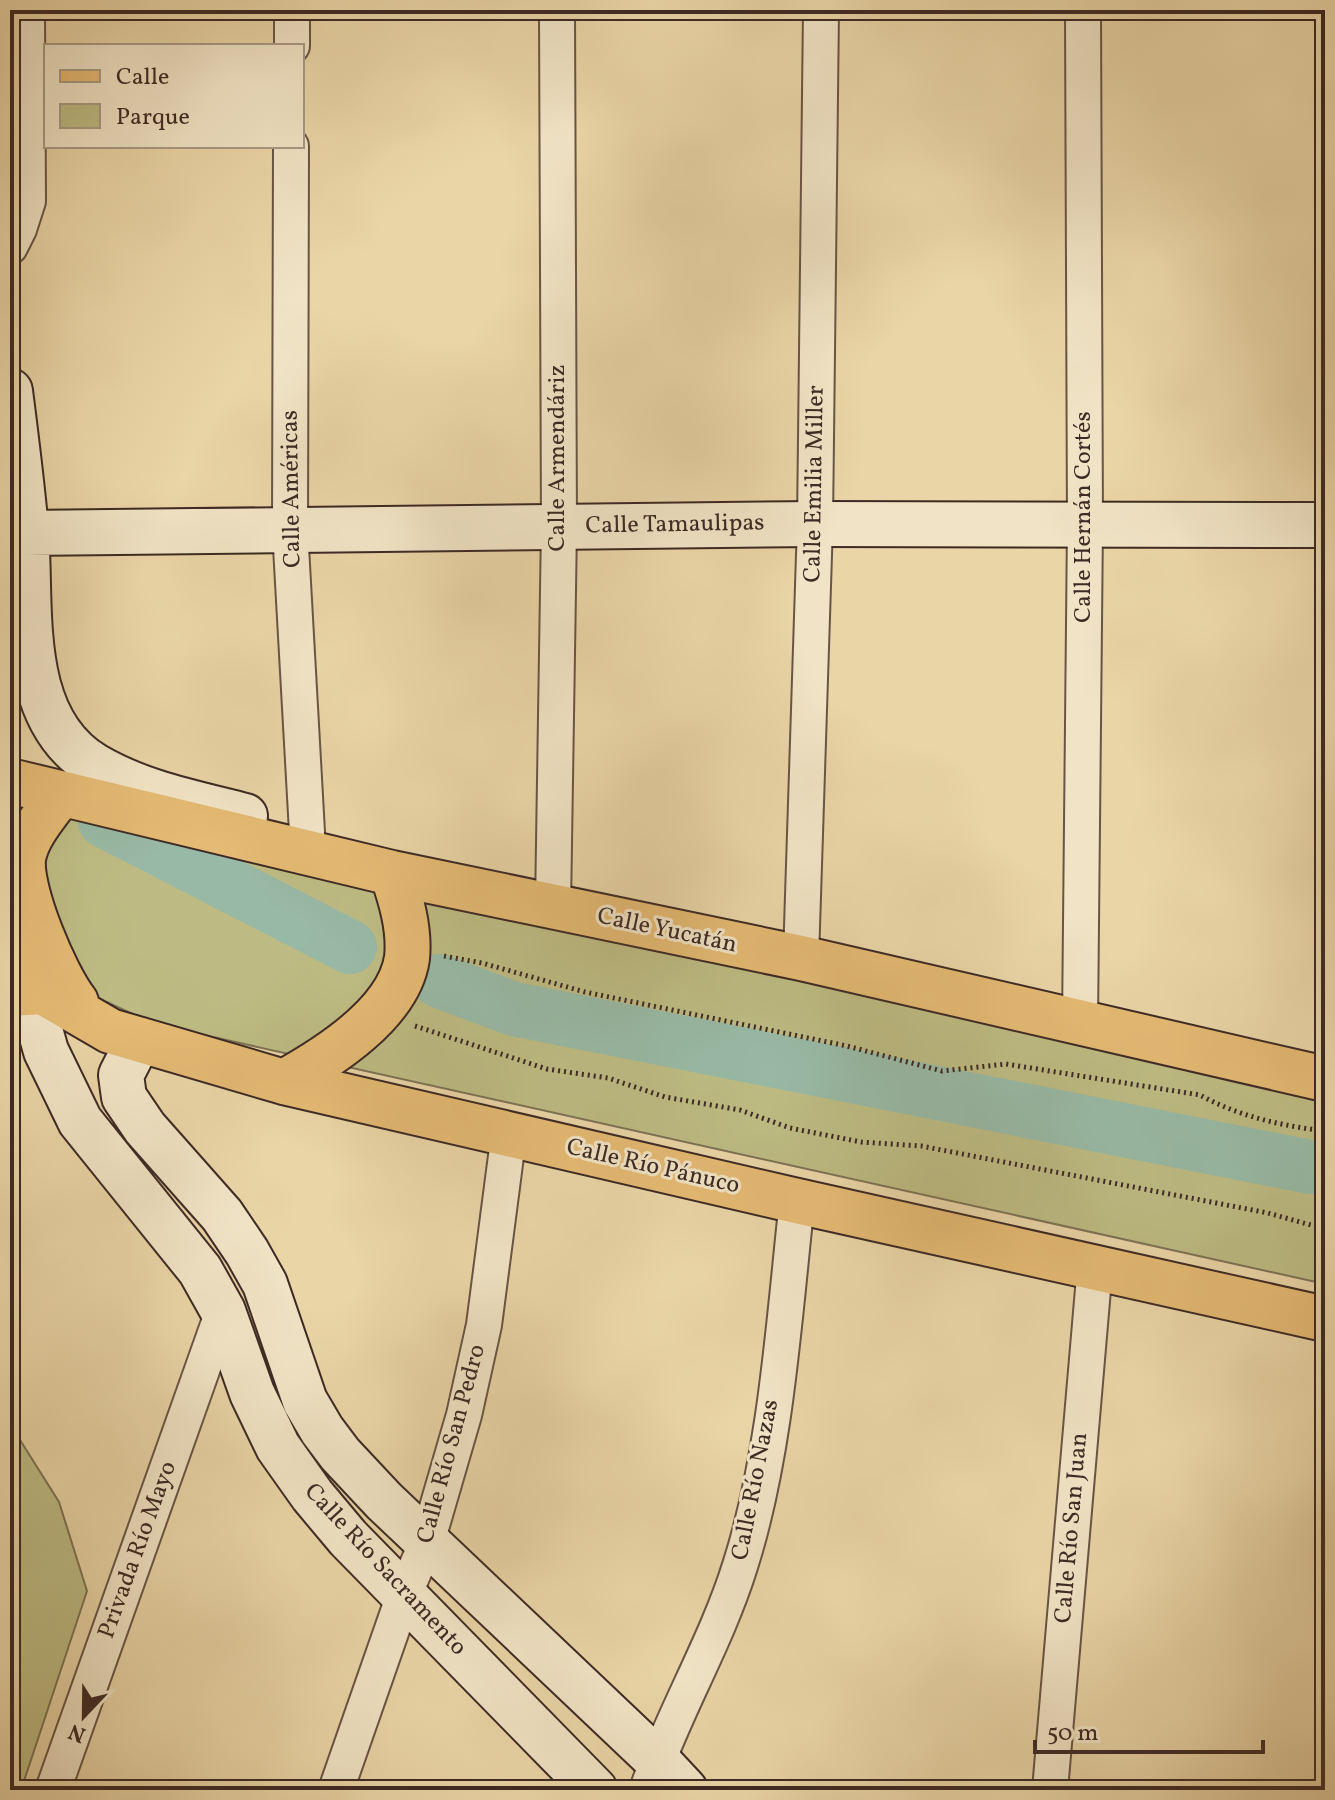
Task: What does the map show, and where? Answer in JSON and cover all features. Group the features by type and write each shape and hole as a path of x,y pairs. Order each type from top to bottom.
{"main road":[{"name":"Calle Yucatán","path":"10,781 392,873 801,958 1325,1079"},
{"path":"60,795 32,835 23,856 24,883 60,976 68,992 92,1022"},
{"path":"284,1082 314,1066 351,1038 381,1010 399,981 407,946 401,898 392,873"},
{"name":"Calle Río Pánuco","path":"10,952 25,1006 92,1022 139,1040 284,1082 1325,1319"}],"street":[{"path":"10,247 28,201 27,10"},
{"path":"292,10 292,44"},
{"name":"Calle Armendáriz","path":"553,907 559,527 557,10"},
{"name":"Calle Emilia Miller","path":"801,958 815,524 821,10"},
{"name":"Calle Hernán Cortés","path":"1080,1024 1085,524 1083,10"},
{"name":"Calle Américas","path":"291,148 290,529 307,832"},
{"path":"10,391 26,533 29,638 47,713 66,741 93,765 124,780 164,795 307,832 392,873"},
{"name":"Calle Tamaulipas","path":"26,533 815,524 1325,525"},
{"name":"Calle Río Sacramento","path":"25,1006 80,1121 200,1270 223,1311 252,1393 278,1447 312,1495 348,1538 595,1790"},
{"name":"Calle Río Sacramento","path":"139,1040 121,1075 124,1097 130,1108 222,1215 247,1252 265,1284 305,1401 322,1430 340,1454 663,1780"},
{"name":"Calle Río San Pedro","path":"336,1790 404,1595 427,1542 464,1415 484,1325 509,1133"},
{"name":"Calle Río Nazas","path":"663,1780 740,1566 754,1513 766,1454 797,1201"},
{"name":"Calle Río San Juan","path":"1050,1790 1095,1266"},
{"name":"Privada Río Mayo","path":"53,1790 223,1311"}],"path":[{"path":"431,958 442,956 482,963 585,992 847,1046 942,1071 1006,1064 1200,1095 1221,1107 1291,1127 1325,1131"},
{"path":"412,1025 547,1069 608,1078 665,1097 740,1110 790,1128 861,1142 921,1146 1268,1213 1325,1229"}],"green space":[{"path":"10,775 1325,1087 1325,1284 154,1024 75,987 26,943 10,924"},
{"path":"10,1424 59,1502 87,1591 21,1790 10,1789"}],"waterway":[{"path":"105,821 350,947"},
{"path":"439,981 514,1009 1310,1167"}]}
